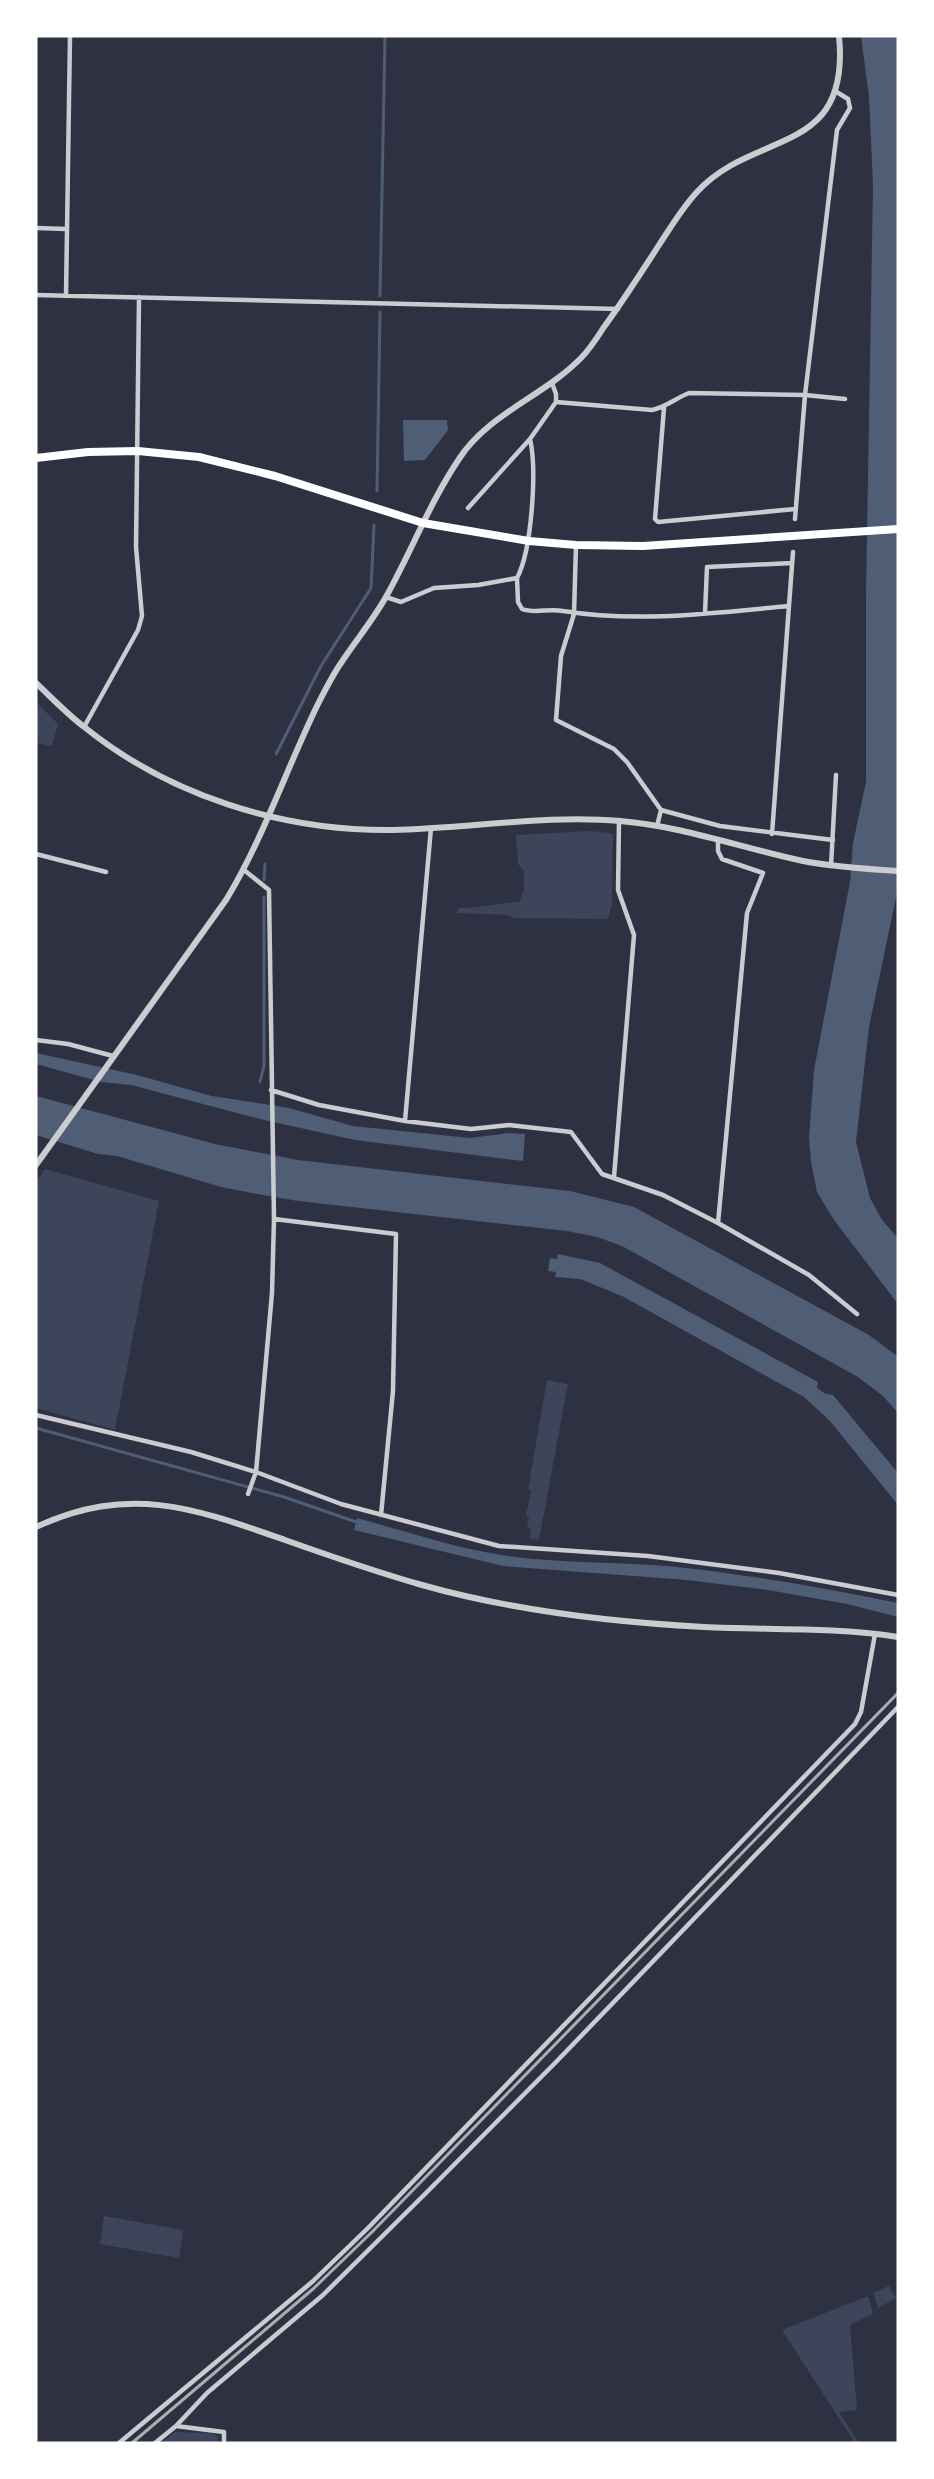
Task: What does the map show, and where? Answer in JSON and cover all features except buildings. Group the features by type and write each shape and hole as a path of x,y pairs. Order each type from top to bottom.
{"main road":[{"path":"36,458 88,452 138,451 199,457 237,465 423,523 529,541 576,545 643,546 898,529"}],"street":[{"path":"66,296 70,36"},
{"path":"37,1161 226,900 244,870 317,706 338,667 386,597 460,456 479,435 552,383 583,356 618,309 696,192 724,169 786,142 808,128 823,112 835,91 840,67 839,36"},
{"path":"795,519 805,395 837,130 850,108 848,99 835,91"},
{"path":"36,228 66,229"},
{"path":"36,295 618,309"},
{"path":"84,727 138,630 142,616 136,547 139,297"},
{"path":"468,508 530,439 556,402 552,383"},
{"path":"795,509 658,522 655,519 664,408 673,399 689,393 805,395 845,399"},
{"path":"556,402 631,409 664,408"},
{"path":"530,439 534,453 529,541 517,578 518,602 522,609 529,612 562,610 574,614 640,618 789,606"},
{"path":"576,545 574,614 561,656 556,720 614,749 627,762 661,810 720,826 833,840"},
{"path":"772,834 793,552"},
{"path":"705,613 707,567 792,563"},
{"path":"386,597 401,602 434,588 478,585 517,578"},
{"path":"36,683 84,727 137,764 187,789 266,817 347,829 619,820 657,826 831,866 898,872"},
{"path":"831,866 836,775"},
{"path":"657,826 661,810"},
{"path":"614,1177 634,935 618,890 619,820"},
{"path":"405,1121 430,828"},
{"path":"718,840 718,850 722,859 764,873 747,913 718,1223"},
{"path":"36,854 106,872"},
{"path":"244,870 269,890 274,1205 272,1293 255,1474 248,1494"},
{"path":"36,1040 68,1044 111,1058"},
{"path":"271,1092 319,1105 405,1121 471,1129 509,1125 571,1132 602,1174 663,1195 718,1223 809,1275 857,1314"},
{"path":"274,1219 396,1233 393,1391 381,1515"},
{"path":"36,1415 191,1452 341,1504 499,1546 648,1556 779,1573 898,1595"},
{"path":"36,1527 75,1512 112,1504 171,1505 223,1518 362,1568 425,1586 547,1613 632,1623 898,1637"},
{"path":"119,2443 312,2282 368,2228 855,1724 861,1712 875,1634"},
{"path":"155,2443 176,2426 207,2393 323,2295 479,2141 898,1707"},
{"path":"176,2426 224,2432 224,2443"}],"shaded area":[{"path":"861,36 898,36 898,888 869,1027 856,1142 870,1198 882,1220 898,1238 898,1304 834,1220 817,1192 809,1137 814,1070 850,882 853,843 866,782 866,594 873,185 869,97"},
{"path":"403,420 447,420 448,430 425,460 404,461"},
{"path":"36,702 58,724 52,746 36,743"},
{"path":"590,831 613,835 612,905 608,919 513,918 509,915 456,913 459,908 519,902 524,890 524,871 518,864 516,835"},
{"path":"36,1053 137,1075 212,1096 289,1108 353,1126 470,1138 509,1133 525,1134 523,1161 355,1140 264,1120 131,1085 101,1082 36,1064"},
{"path":"36,1096 215,1144 298,1160 570,1191 634,1207 869,1335 897,1356 898,1413 883,1396 858,1377 622,1246 597,1237 567,1231 298,1201 221,1187 36,1135"},
{"path":"45,1169 159,1201 115,1430 36,1408 36,1182"},
{"path":"558,1254 600,1263 818,1382 817,1388 826,1394 833,1395 898,1473 898,1505 830,1421 804,1397 622,1296 580,1279 555,1277 556,1272 548,1271 550,1258 557,1259"},
{"path":"547,1380 568,1384 539,1540 530,1538 531,1528 527,1527 529,1517 526,1516 531,1490 528,1489"},
{"path":"357,1518 457,1546 512,1557 668,1566 755,1577 841,1592 898,1603 898,1617 847,1604 768,1590 687,1580 503,1566 354,1530"},
{"path":"104,2216 183,2230 179,2258 100,2244"},
{"path":"889,2286 896,2298 878,2308 873,2293"},
{"path":"868,2296 873,2314 850,2325 857,2410 839,2412 859,2443 855,2443 782,2330"},
{"path":"175,2432 211,2433 217,2436 219,2443 161,2443"}],"waterway":[{"path":"380,296 385,36"},
{"path":"377,491 380,312"},
{"path":"276,754 321,666 371,588 374,525"},
{"path":"264,880 265,864"},
{"path":"260,1082 264,1066 264,897"},
{"path":"36,1428 284,1497 359,1523"}],"railway":[{"path":"132,2443 313,2289 372,2232 898,1693"}]}
